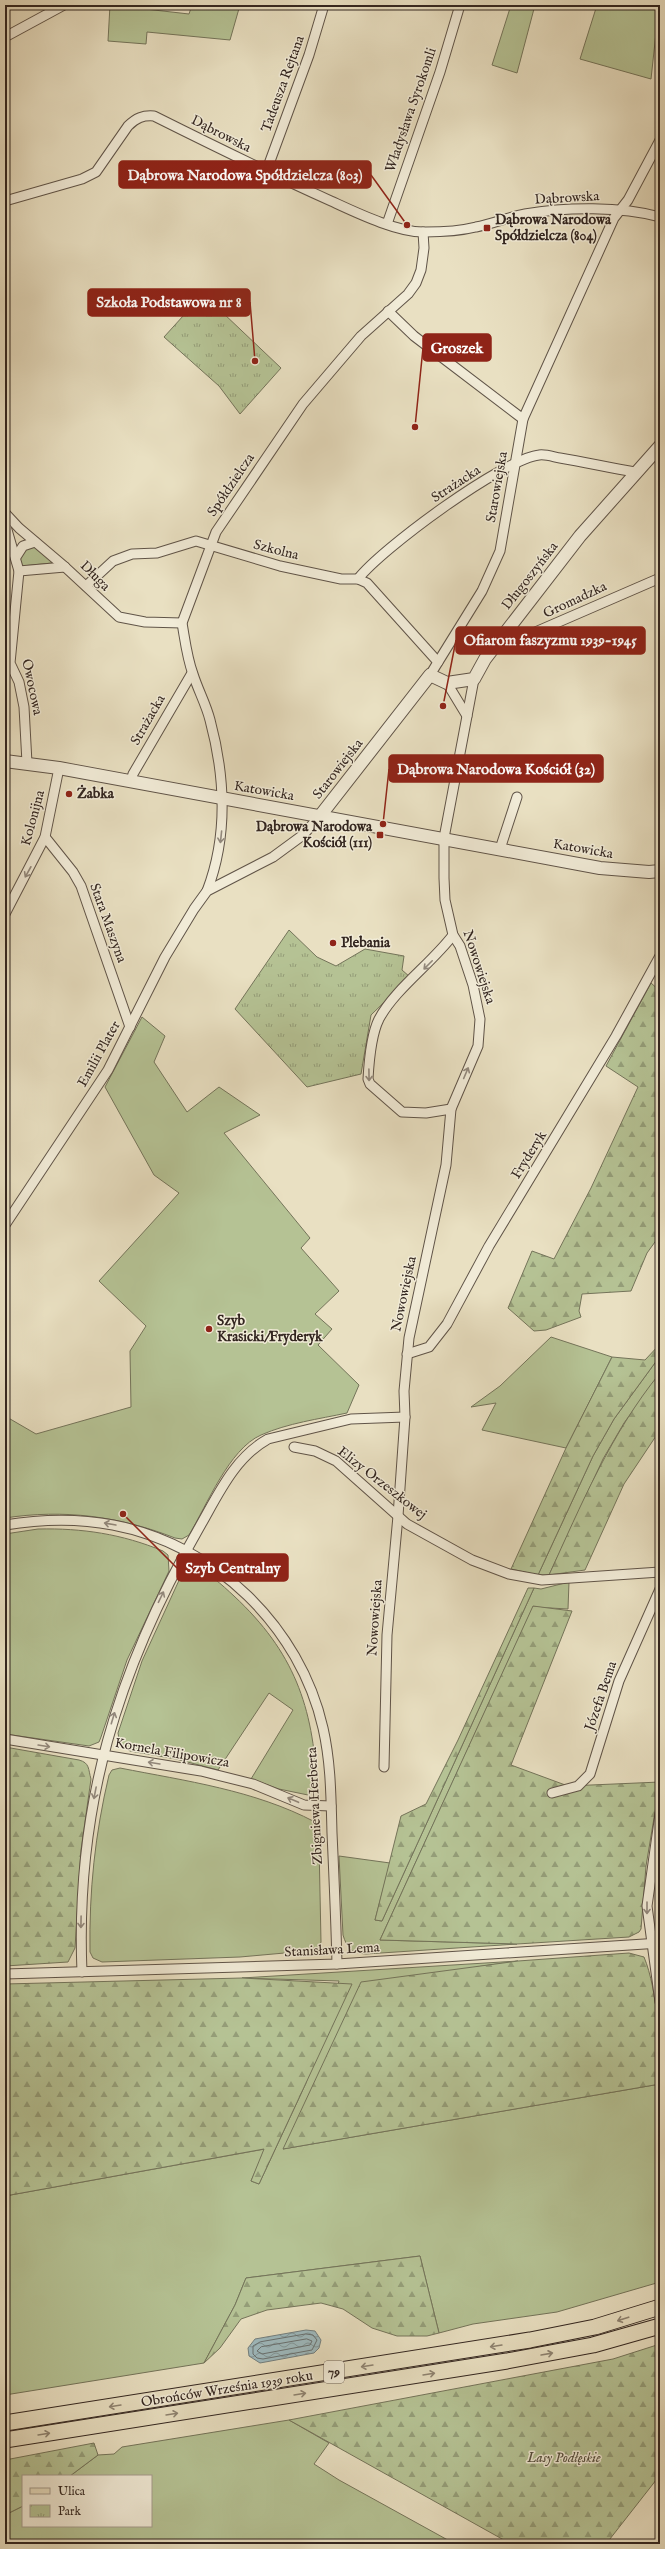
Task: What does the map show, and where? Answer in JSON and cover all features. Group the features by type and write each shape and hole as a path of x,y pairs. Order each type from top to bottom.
{"main road":[{"name":"Obrońców Września 1939 roku","path":"5,2423 530,2340 594,2328 660,2307"},
{"name":"Obrońców Września 1939 roku","path":"5,2440 507,2361 593,2345 660,2326"}],"street":[{"path":"5,37 64,5"},
{"name":"Tadeusza Rejtana","path":"266,172 309,55 324,5"},
{"name":"Władysława Syrokomli","path":"387,224 440,72 460,5"},
{"name":"Dąbrowska","path":"5,201 82,179 96,172 128,126 134,120 146,115 154,116 266,172 387,224 423,232 474,228 524,214 557,210 620,210 645,213 660,217"},
{"name":"Starowiejska","path":"320,816 430,674 482,591 500,551 517,462 523,419 614,218 660,140"},
{"name":"Spółdzielcza","path":"182,623 216,532 303,404 361,336 416,282 424,248 423,232"},
{"path":"388,311 414,336 523,419"},
{"name":"Długoszyńska","path":"444,838 474,679 485,659 580,536 635,472 660,446"},
{"name":"Strażacka","path":"358,579 366,568 387,549 424,522 517,462 540,455 635,472"},
{"name":"Długa","path":"5,513 35,542 65,567 119,617 145,622 182,623"},
{"name":"Owocowa","path":"5,523 19,570 10,662 19,682 24,707 27,763"},
{"name":"Szkolna","path":"86,586 113,561 132,554 157,553 196,541 211,547 280,566 342,579 358,579"},
{"path":"16,557 23,546 35,542"},
{"path":"19,570 65,567"},
{"name":"Gromadzka","path":"500,639 517,640 538,632 602,601 660,578"},
{"path":"358,579 367,583 438,662"},
{"path":"182,623 192,673 210,719 218,757 222,798"},
{"name":"Strażacka","path":"131,781 144,754 192,673"},
{"path":"430,674 447,683 467,716"},
{"path":"447,683 474,679"},
{"name":"Katowicka","path":"5,761 59,768 621,870 660,871"},
{"name":"Kolonijna","path":"5,914 46,837 59,768"},
{"path":"500,849 517,797"},
{"name":"Emilii Plater","path":"5,1224 100,1083 165,957 208,891 220,842 222,798"},
{"name":"Emilii Plater","path":"208,891 278,853 303,835 320,816"},
{"name":"Stara Maszyna","path":"46,837 73,872 81,886 130,1027"},
{"name":"Nowowiejska","path":"384,1767 387,1635 398,1516 407,1354 446,1165 451,1109 478,1046 480,1019 473,985 460,946 453,935 445,900 444,838"},
{"path":"451,1109 426,1113 402,1112 370,1084 368,1079 378,1020 387,1006 439,953 453,935"},
{"name":"Fryderyk","path":"407,1354 429,1346 447,1324 489,1246 616,1036 660,956"},
{"path":"82,1972 83,1877 89,1826 103,1755 119,1699 142,1638 186,1551 231,1472 257,1445 282,1434 340,1421 363,1418 404,1417"},
{"name":"Elizy Orzeszkowej","path":"294,1447 315,1451 336,1461 408,1524 472,1560 522,1578 542,1580 660,1572"},
{"name":"Zbigniewa Herberta","path":"5,1525 50,1520 99,1522 144,1533 186,1551 218,1571 248,1595 274,1624 294,1656 311,1690 323,1727 329,1766 337,1964"},
{"name":"Józefa Bema","path":"552,1793 578,1786 590,1774 619,1681 660,1588"},
{"name":"Kornela Filipowicza","path":"5,1739 216,1774 253,1784 304,1805 331,1806"},
{"path":"660,1814 647,1897 655,1943 660,2002"},
{"name":"Stanisława Lema","path":"5,1974 337,1964 655,1943"}],"green space":[{"path":"110,5 189,14 192,5 240,5 230,40 147,32 146,44 108,41"},
{"path":"511,5 535,5 517,73 492,65"},
{"path":"597,5 659,5 651,79 580,59"},
{"path":"203,294 281,368 240,414 219,386 164,337"},
{"path":"33,546 51,559 52,563 22,566 19,561 22,553"},
{"path":"289,930 317,957 336,966 365,949 404,956 402,970 410,977 371,1015 361,1074 307,1087 235,1009"},
{"path":"651,983 660,991 660,1235 647,1253 631,1291 582,1294 579,1311 581,1317 546,1330 534,1331 508,1308 532,1251 554,1259 591,1188 638,1087 606,1066"},
{"path":"142,1017 165,1036 154,1062 187,1112 219,1087 260,1115 224,1133 310,1238 301,1248 339,1291 315,1314 332,1329 318,1345 359,1385 347,1413 282,1427 261,1435 249,1442 229,1465 211,1494 189,1535 182,1539 133,1524 91,1516 49,1514 5,1518 5,1416 36,1434 131,1407 130,1351 146,1326 99,1281 179,1193 154,1175 105,1087"},
{"path":"551,1337 612,1357 566,1448 482,1430 496,1403 471,1407 500,1386"},
{"path":"660,1344 660,1356 614,1419 593,1456 538,1575 511,1569 566,1448 612,1357 645,1360"},
{"path":"660,1356 660,1373 624,1423 603,1459 549,1575 538,1575 593,1456 614,1419"},
{"path":"660,1373 660,1430 624,1484 585,1570 549,1575 598,1470 626,1420"},
{"path":"38,1529 86,1531 117,1536 148,1545 163,1551 168,1555 169,1571 127,1660 99,1742 89,1746 5,1734 5,1534"},
{"path":"191,1568 197,1569 208,1575 234,1596 255,1617 272,1638 286,1660 305,1705 311,1730 317,1786 308,1795 279,1789 251,1779 293,1710 269,1693 218,1770 176,1759 130,1751 120,1745 118,1733 142,1661 181,1576"},
{"path":"569,1582 568,1609 533,1607 380,1940 517,1944 366,1954 353,1951 346,1943 343,1935 339,1856 390,1863 375,1920 382,1921 534,1588 541,1589"},
{"path":"528,1588 534,1588 382,1921 375,1920 401,1816 426,1804 458,1740"},
{"path":"533,1606 572,1611 511,1765 568,1786 660,1782 646,1866 641,1929 639,1932 629,1937 517,1944 380,1940"},
{"path":"5,1747 83,1761 89,1769 91,1779 81,1850 75,1948 68,1962 5,1966"},
{"path":"120,1768 195,1782 244,1794 292,1811 315,1822 318,1828 319,1844 321,1942 318,1950 240,1957 102,1962 93,1958 90,1952 92,1885 100,1819 109,1775 112,1770"},
{"path":"629,1953 644,1957 649,1971 655,2002 659,2037 660,2084 283,2149 361,1982 518,1961"},
{"path":"518,1961 476,1967 283,2149 660,2084 660,2282 557,2312 473,2324 439,2333 420,2256 246,2278 235,2305 204,2363 5,2395 5,2196 265,2149 251,2181 259,2184 306,2083 339,1981 242,1978"},
{"path":"242,1978 352,1984 259,2184 251,2181 264,2149 5,2196 5,1984"},
{"path":"420,2256 439,2333 427,2336 397,2336 372,2328 343,2309 321,2303 267,2310 241,2319 220,2348 204,2363 235,2305 246,2278"},
{"name":"Lasy Podłęskie","path":"660,2344 660,2475 606,2544 511,2544 289,2420 613,2359"},
{"path":"289,2420 329,2443 314,2464 339,2480 455,2544 5,2544 5,2515 22,2506 22,2527 152,2527 152,2475 71,2475 98,2455 114,2454 122,2447"},
{"path":"94,2443 98,2455 71,2475 22,2475 22,2506 5,2515 5,2460"}],"water":[{"path":"306,2330 315,2331 321,2340 319,2348 314,2353 260,2363 249,2356 248,2348 255,2339"}],"place":[{"name":"Dąbrowa Narodowa Spółdzielcza (803)","path":"407,225"},
{"name":"Dąbrowa Narodowa Spółdzielcza (804)","path":"487,228"},
{"name":"Szkoła Podstawowa nr 8","path":"255,361"},
{"name":"Groszek","path":"415,427"},
{"name":"Ofiarom faszyzmu 1939-1945","path":"443,706"},
{"name":"Żabka","path":"69,794"},
{"name":"Dąbrowa Narodowa Kościół (32)","path":"383,824"},
{"name":"Dąbrowa Narodowa Kościół (111)","path":"380,835"},
{"name":"Plebania","path":"333,943"},
{"name":"Szyb Krasicki/Fryderyk","path":"209,1329"},
{"name":"Szyb Centralny","path":"123,1514"}]}
